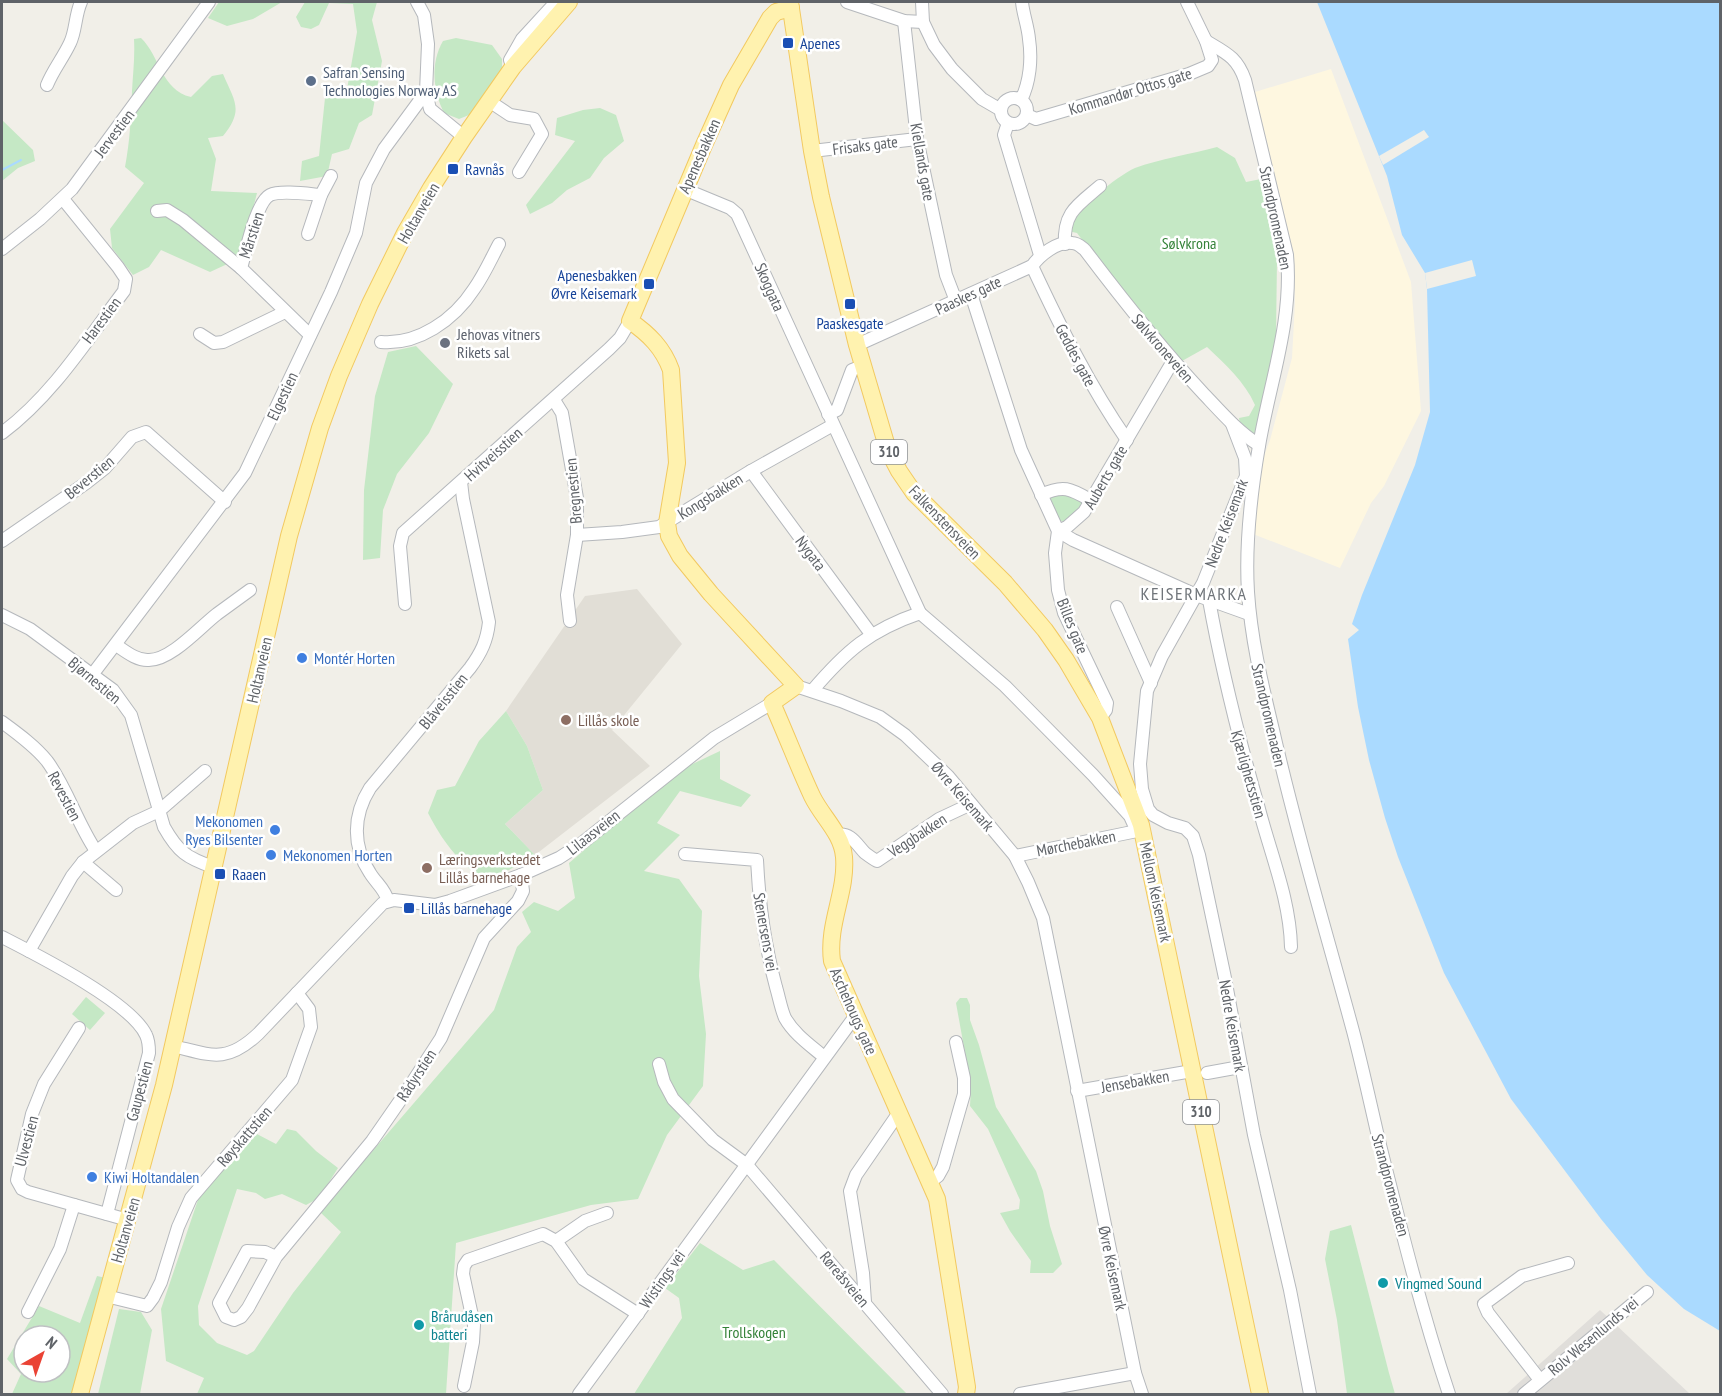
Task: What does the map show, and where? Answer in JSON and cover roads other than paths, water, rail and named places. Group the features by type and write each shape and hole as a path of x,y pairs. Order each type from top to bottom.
{"main road":[{"name":"Holtanveien","path":"80,1395 173,1046 289,536 320,428 339,376 389,264 426,197 513,67 569,2"},
{"name":"Falkenstensveien","path":"790,5 812,151 862,366 888,450 914,493 1005,583 1045,630 1084,689 1100,718 1140,831"},
{"name":"Apenesbakken","path":"630,321 684,189 731,85 770,18 790,5"},
{"path":"630,321 652,338 666,358 671,370 676,463 667,523"},
{"name":"Øvre Keisemark","path":"667,523 669,536 686,563 726,611 804,688"},
{"name":"Lilaasveien","path":"772,703 804,688"},
{"name":"Aschehougs gate","path":"772,703 813,798 841,844 844,861 843,875 831,933 831,953 836,972 938,1199 967,1387 966,1395"},
{"name":"Mellom Keisemark","path":"1140,831 1200,1072 1260,1395"}],"street":[{"path":"47,85 71,41 76,14 81,2"},
{"name":"Jervestien","path":"2,249 72,189 209,2"},
{"path":"417,2 424,15 428,44 426,92 430,110 464,137"},
{"path":"513,67 510,60 522,39 556,2"},
{"path":"847,2 904,21 923,22"},
{"path":"922,2 923,22 934,45 952,69 982,99 1001,110"},
{"path":"1021,100 1026,90 1030,64 1029,39 1022,2"},
{"path":"1188,2 1206,41"},
{"name":"Kiellands gate","path":"904,21 917,139 946,275 956,301"},
{"name":"Kommandør Ottos gate","path":"1027,115 1036,119 1189,74 1208,66 1212,60 1206,41"},
{"name":"Strandpromenaden","path":"1206,41 1240,66 1287,255 1289,286 1284,335 1259,445 1248,532 1249,614 1254,646 1281,765 1354,1034 1380,1147 1449,1395"},
{"name":"Elgestien","path":"92,675 245,473 331,292 356,233 366,183 384,149 426,92"},
{"path":"1014,98 1021,100 1026,106 1027,115 1019,123 1008,123 1002,117 1001,110 1006,100 1014,98"},
{"path":"489,101 510,115 534,119 542,134 519,172"},
{"path":"1008,123 1004,135 1040,255 1071,243 1064,227 1070,215 1100,186"},
{"name":"Frisaks gate","path":"812,151 917,139"},
{"path":"308,234 321,195 331,176"},
{"name":"Skoggata","path":"684,189 730,208 737,214 920,613"},
{"name":"Mårstien","path":"310,335 241,268 258,211 265,199 277,193 321,195"},
{"name":"Harestien","path":"2,432 21,418 40,399 124,291 126,279 63,199"},
{"path":"157,211 167,210 183,220 241,268"},
{"name":"Sølvkroneveien","path":"1071,243 1085,250 1173,361 1232,424 1259,445"},
{"path":"381,342 393,343 423,335 437,327 474,291 499,244"},
{"name":"Paaskes gate","path":"857,345 1032,266 1040,255"},
{"name":"Geddes gate","path":"1032,266 1073,351 1100,400 1126,440"},
{"name":"Billes gate","path":"970,294 1021,450 1058,531 1055,553 1058,590 1064,613 1107,703 1106,710 1100,718"},
{"path":"200,334 214,343 223,342 285,312"},
{"name":"Hvitveisstien","path":"405,604 400,546 403,533 554,400 620,338 630,321"},
{"name":"Auberts gate","path":"1058,531 1074,522 1092,501 1173,361"},
{"path":"830,419 837,410 852,370 862,366"},
{"name":"Bregnestien","path":"554,400 562,413 572,459 577,498 577,535 567,595 570,621"},
{"name":"Kongsbakken","path":"577,535 651,529 667,523 830,419"},
{"name":"Nedre Keisemark","path":"1232,424 1245,458 1246,476 1196,595 1162,656 1147,692 1140,764 1142,789 1148,809 1153,815 1185,828 1193,836 1225,978 1263,1180 1290,1290 1310,1395"},
{"name":"Beverstien","path":"2,541 105,468 132,437 146,432 225,502"},
{"name":"Nygata","path":"751,471 871,634"},
{"name":"Blåveisstien","path":"388,900 371,875 360,852 356,829 361,805 370,788 470,668 487,640 488,615 461,482"},
{"path":"1041,495 1062,487 1092,501"},
{"path":"1058,531 1111,558 1196,595 1249,614"},
{"path":"116,645 146,661 156,660 168,654 216,614 250,590"},
{"name":"Kjærlighetsstien","path":"1209,600 1220,664 1235,727 1284,897 1291,947"},
{"path":"1117,607 1151,683"},
{"path":"804,688 871,634 891,623 920,613"},
{"name":"Mellom Keisemark","path":"920,613 1005,686 1093,775 1130,816 1140,831"},
{"name":"Bjørnestien","path":"2,615 30,628 113,690 131,715 164,827 172,842 190,860 213,867"},
{"name":"Øvre Keisemark","path":"804,688 865,711 892,724 923,752 1015,856 1043,918 1135,1373 1142,1395"},
{"name":"Lilaasveien","path":"388,900 435,905 521,875 559,858 582,843 714,738 772,703"},
{"name":"Revestien","path":"2,722 46,761 54,772 87,838 96,850"},
{"path":"29,951 72,876 83,862 133,823 159,811 205,771"},
{"name":"Veggbakken","path":"837,835 848,836 877,861 939,819 971,804"},
{"name":"Mørchebakken","path":"1015,856 1140,831"},
{"name":"Stenersens vei","path":"685,854 757,860 758,889 770,964 784,1016 798,1034 824,1057"},
{"path":"83,862 116,890"},
{"name":"Rådyrstien","path":"276,1257 265,1252 247,1251 219,1303 226,1317 234,1320 241,1317 249,1308 276,1257 372,1141 423,1065 441,1038 484,938 518,901 523,891 521,875"},
{"path":"173,1046 216,1056 234,1052 249,1043 378,907 388,900"},
{"name":"Gaupestien","path":"2,937 116,1004 136,1021 147,1036 148,1053 107,1214"},
{"name":"Røyskattstien","path":"106,1296 147,1306 161,1282 176,1234 191,1198 292,1080 311,1027 309,1009 297,993"},
{"name":"Wistings vei","path":"579,1395 856,1015"},
{"name":"Ulvestien","path":"79,1028 44,1084 32,1114 17,1180 22,1189 128,1220"},
{"path":"931,1181 938,1176 943,1167 964,1094 964,1078 956,1042"},
{"path":"659,1064 664,1082 673,1099 713,1140 747,1165"},
{"name":"Jensebakken","path":"1077,1091 1240,1067"},
{"path":"865,1302 863,1273 850,1191 856,1175 898,1114"},
{"name":"Røreåsveien","path":"747,1165 942,1395"},
{"path":"28,1312 60,1249 74,1205"},
{"path":"556,1241 585,1221 607,1213"},
{"path":"464,1386 474,1325 467,1295 464,1266 468,1260 543,1234 556,1241 583,1279 638,1314"},
{"name":"Rolv Wesenlunds vei","path":"1540,1380 1488,1313 1484,1304 1517,1279 1568,1263"},
{"name":"Rolv Wesenlunds vei","path":"1524,1395 1647,1292"},
{"path":"1020,1395 1135,1373"}],"water":[{"path":"1317,2 1720,2 1720,1331 1684,1309 1647,1275 1601,1219 1511,1099 1444,973 1385,818 1369,760 1358,707 1348,639 1359,630 1352,624 1415,465 1430,412 1427,289 1425,273 1402,235 1387,176"}],"waterway":[{"path":"2,170 21,160"}],"place":[{"name":"Apenes","path":"788,43"},
{"name":"Safran Sensing Technologies Norway AS","path":"311,81"},
{"name":"Ravnås","path":"453,169"},
{"name":"Apenesbakken Øvre Keisemark","path":"649,284"},
{"name":"Paaskesgate","path":"850,304"},
{"name":"Jehovas vitners Rikets sal","path":"445,343"},
{"name":"Montér Horten","path":"302,658"},
{"name":"Lillås skole","path":"566,720"},
{"name":"Mekonomen Ryes Bilsenter","path":"275,830"},
{"name":"Mekonomen Horten","path":"271,855"},
{"name":"Læringsverkstedet Lillås barnehage","path":"427,868"},
{"name":"Raaen","path":"220,874"},
{"name":"Lillås barnehage","path":"409,908"},
{"name":"Kiwi Holtandalen","path":"92,1177"},
{"name":"Vingmed Sound","path":"1383,1283"},
{"name":"Brårudåsen batteri","path":"419,1325"}],"district":[{"name":"KEISERMARKA","path":"1194,594"}],"park label":[{"name":"Sølvkrona","path":"1189,243"},
{"name":"Trollskogen","path":"754,1332"}]}
